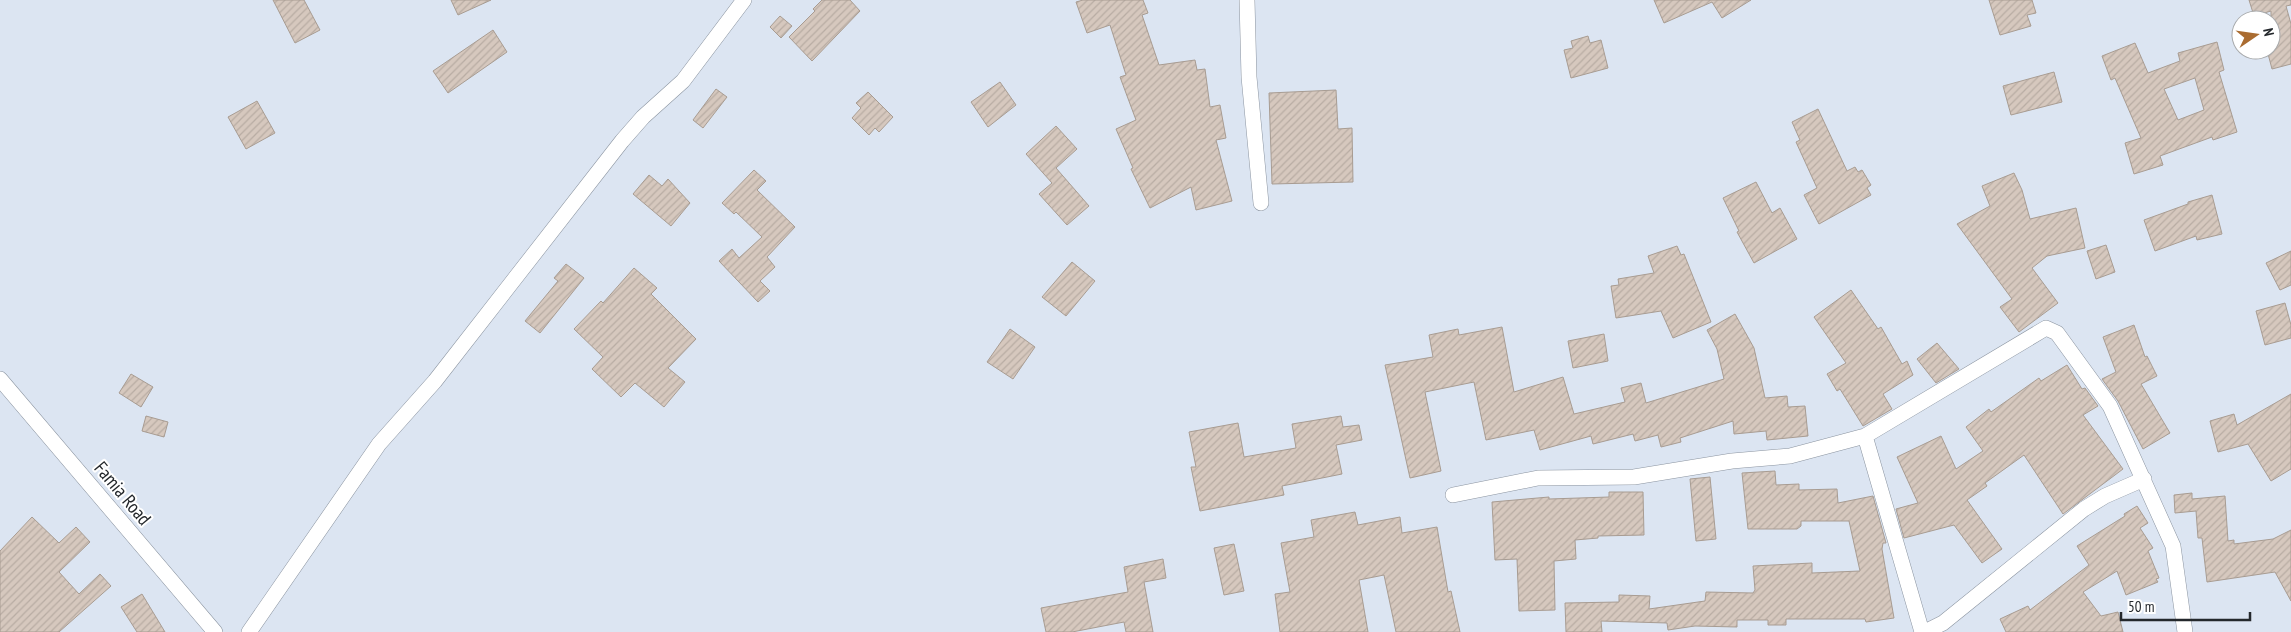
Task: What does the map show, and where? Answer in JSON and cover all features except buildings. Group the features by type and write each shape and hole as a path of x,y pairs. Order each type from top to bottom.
{"street":[{"path":"249,632 379,444 440,375 622,141 643,117 683,81 744,0"},
{"path":"1247,0 1249,78 1261,203"},
{"path":"1454,495 1538,478 1634,478 1732,461 1790,456 1865,436 2046,328 2057,333 2110,406 2144,479 2173,546 2185,632"},
{"name":"Famia Road","path":"0,379 215,632"},
{"path":"1865,436 1923,632 1943,622 2084,510 2105,496 2144,479"}]}
